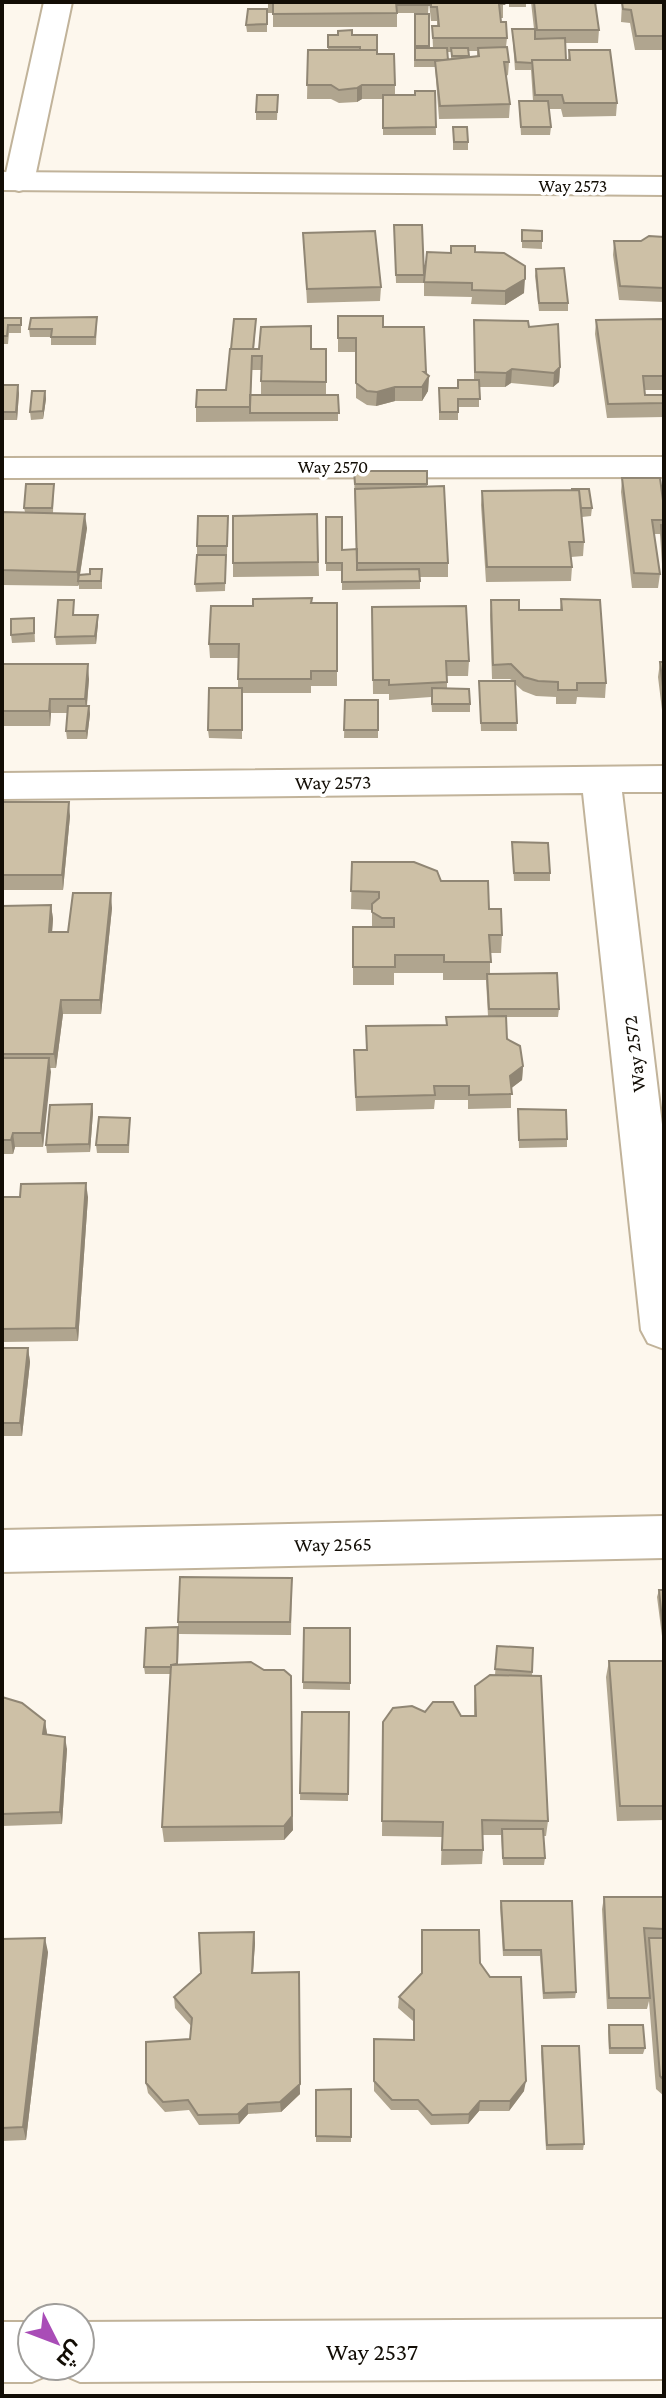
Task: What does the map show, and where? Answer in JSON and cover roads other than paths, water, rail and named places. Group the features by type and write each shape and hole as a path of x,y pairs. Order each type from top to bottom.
{"street":[{"path":"10,182 58,2"},
{"name":"Way 2573","path":"10,182 664,186"},
{"name":"Way 2570","path":"2,468 664,467"},
{"name":"Way 2572","path":"601,779 664,1330"},
{"name":"Way 2573","path":"2,786 664,779"},
{"name":"Way 2565","path":"2,1551 664,1537"},
{"name":"Way 2537","path":"96,2352 664,2349"}]}
